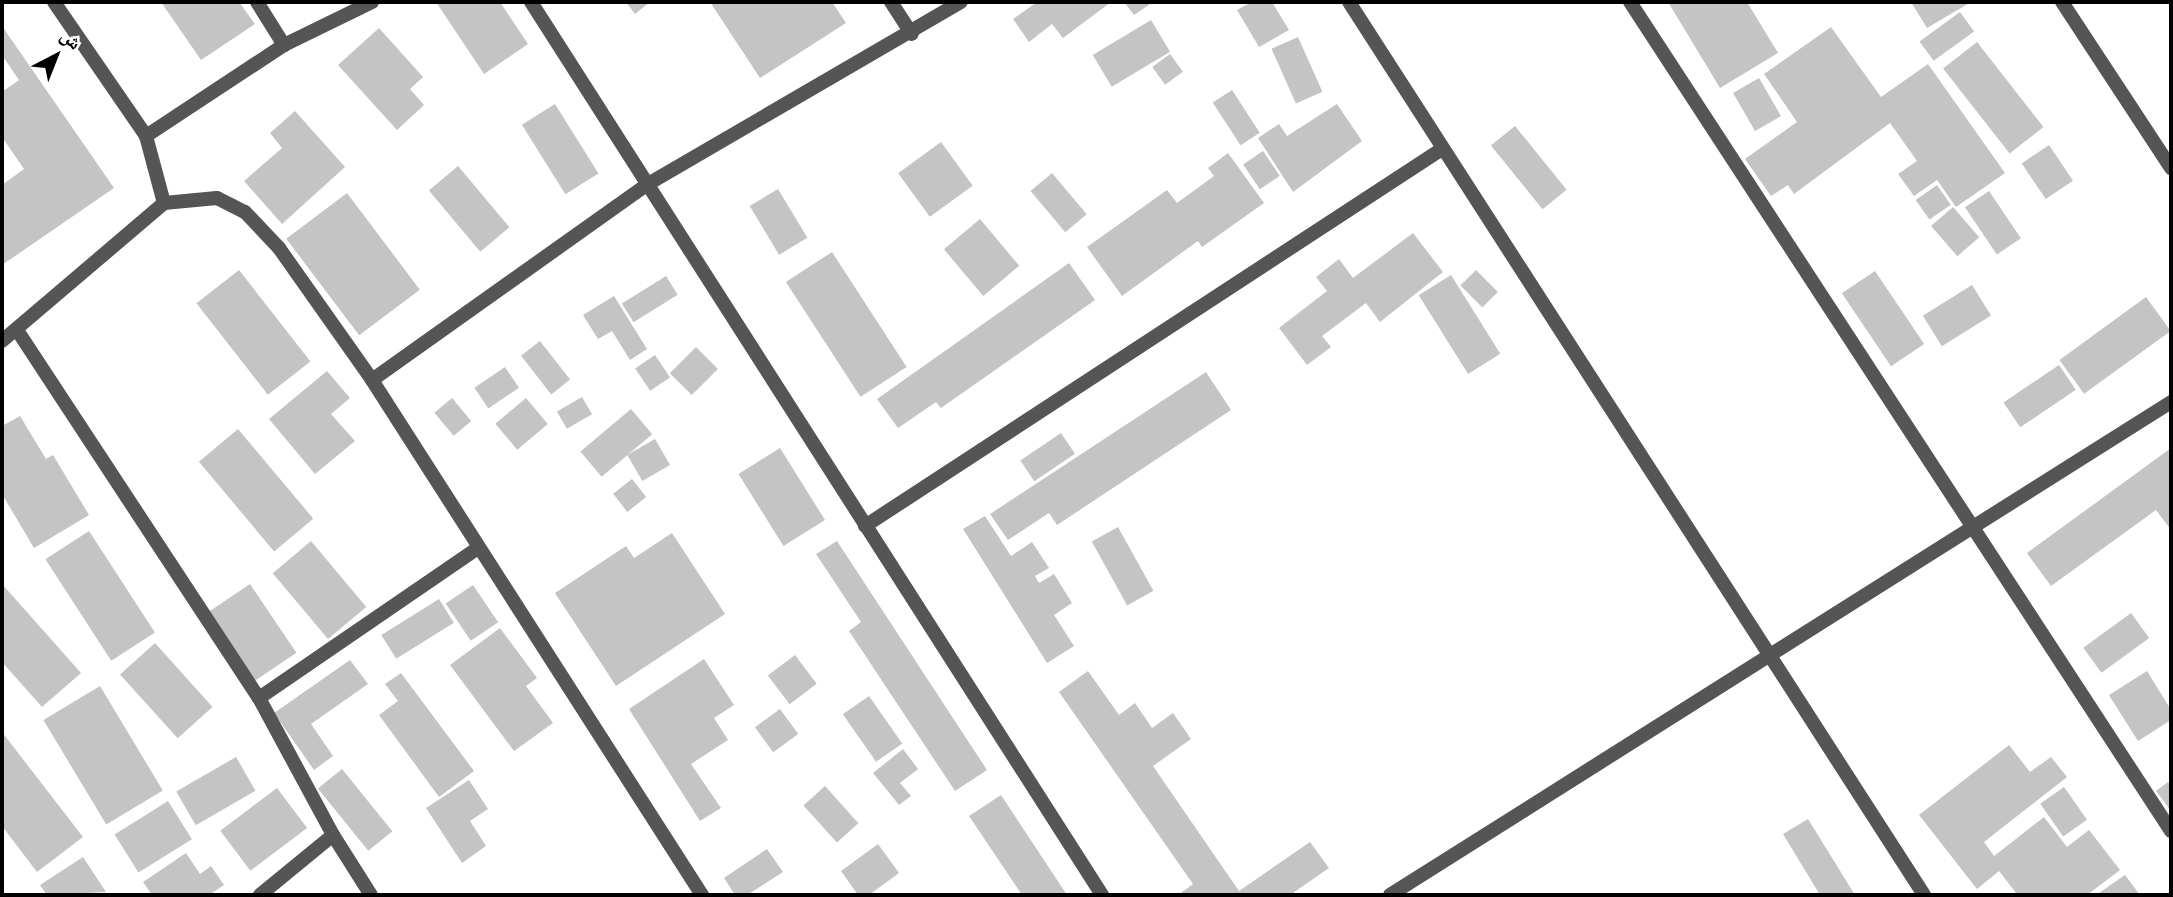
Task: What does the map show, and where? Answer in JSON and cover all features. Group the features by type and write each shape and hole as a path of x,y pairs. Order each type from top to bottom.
{"street":[{"path":"54,2 146,136 164,203"},
{"path":"257,2 284,45"},
{"path":"146,136 284,45 372,2"},
{"path":"531,2 1102,895"},
{"path":"891,2 912,34"},
{"path":"372,380 648,184 912,34 961,2"},
{"path":"1349,2 1924,895"},
{"path":"1630,2 1974,523 2171,831"},
{"path":"2062,2 2171,168"},
{"path":"865,526 1442,149"},
{"path":"2,341 164,203 217,198 245,212 279,248 372,380 477,549 702,895"},
{"path":"16,330 260,698 333,835 371,895"},
{"path":"1390,895 1771,659 1974,523 2171,402"},
{"path":"260,698 477,549"},
{"path":"260,895 333,835"}],"building":[{"path":"161,2 239,2 255,24 201,60"},
{"path":"436,2 500,2 528,44 484,74"},
{"path":"626,2 650,2 635,14"},
{"path":"710,2 832,2 846,23 760,78"},
{"path":"1037,2 1111,2 1063,38 1052,24 1029,42 1013,19"},
{"path":"1124,2 1153,2 1134,15"},
{"path":"1252,2 1272,2 1289,30 1259,47 1237,10"},
{"path":"1668,2 1747,2 1778,53 1720,88"},
{"path":"1911,2 1971,2 1927,28"},
{"path":"1960,12 1974,31 1934,61 1920,41"},
{"path":"1151,20 1170,52 1112,87 1093,55"},
{"path":"2,26 114,188 2,265 2,185 24,169 2,137 2,92 19,80 2,55"},
{"path":"1831,27 1881,97 1928,64 2005,173 1956,207 1937,180 1914,196 1898,174 1917,161 1890,123 1794,194 1788,185 1771,196 1745,159 1797,122 1764,74"},
{"path":"379,28 423,77 410,89 424,105 397,130 338,65"},
{"path":"1298,37 1322,92 1296,104 1272,49"},
{"path":"1977,42 2043,127 2010,154 1943,68"},
{"path":"1170,54 1183,72 1165,85 1152,67"},
{"path":"1759,78 1781,116 1755,131 1733,93"},
{"path":"1232,90 1260,133 1240,145 1213,103"},
{"path":"555,104 598,174 565,194 522,125"},
{"path":"1337,104 1362,141 1293,192 1258,138 1279,124 1287,136"},
{"path":"295,111 345,167 282,224 244,181 282,148 270,133"},
{"path":"1515,126 1567,190 1543,209 1491,146"},
{"path":"941,142 973,186 930,217 898,173"},
{"path":"2049,145 2073,181 2046,199 2022,163"},
{"path":"1263,151 1280,176 1260,189 1243,164"},
{"path":"1228,153 1264,203 1202,247 1198,241 1122,296 1087,247 1167,190 1177,203 1214,176 1208,168"},
{"path":"458,166 509,227 480,252 429,190"},
{"path":"1052,173 1087,214 1065,232 1031,191"},
{"path":"1937,185 1951,205 1929,220 1916,200"},
{"path":"778,189 807,238 779,255 750,206"},
{"path":"1989,191 2021,238 1997,254 1965,207"},
{"path":"347,193 420,290 359,335 286,239"},
{"path":"1953,207 1979,237 1957,256 1931,226"},
{"path":"980,219 1019,266 983,296 944,249"},
{"path":"1413,233 1443,272 1380,322 1366,303 1322,336 1331,347 1307,365 1279,328 1327,291 1316,277 1339,259 1353,278"},
{"path":"832,252 907,367 860,397 786,282"},
{"path":"1069,263 1095,300 941,408 936,402 898,428 877,399"},
{"path":"239,270 310,361 268,395 196,303"},
{"path":"1476,270 1498,292 1482,307 1460,286"},
{"path":"1875,271 1924,344 1891,366 1842,293"},
{"path":"1451,275 1500,354 1468,374 1419,295"},
{"path":"666,276 678,295 634,322 622,304"},
{"path":"1972,285 1991,316 1942,346 1923,316"},
{"path":"614,296 647,349 630,360 612,331 598,339 583,315"},
{"path":"2146,297 2171,331 2084,394 2059,360"},
{"path":"540,341 570,380 551,394 521,356"},
{"path":"696,347 718,369 692,395 670,373"},
{"path":"655,355 670,377 650,391 635,368"},
{"path":"2059,365 2076,390 2020,427 2003,402"},
{"path":"505,367 519,388 488,408 474,388"},
{"path":"327,371 350,398 331,414 355,441 315,474 269,419"},
{"path":"1206,372 1231,410 1057,525 1049,513 1008,540 990,514"},
{"path":"582,397 592,414 567,429 557,412"},
{"path":"452,398 471,421 454,436 434,413"},
{"path":"526,398 548,424 517,450 495,424"},
{"path":"631,409 652,434 602,477 580,451"},
{"path":"20,416 46,459 53,455 89,515 34,548 2,494 2,426"},
{"path":"238,429 313,519 274,551 199,462"},
{"path":"1061,433 1075,454 1034,481 1020,460"},
{"path":"655,439 670,465 642,481 627,455"},
{"path":"780,448 825,520 783,546 738,474"},
{"path":"2171,448 2171,530 2156,510 2051,586 2027,553"},
{"path":"632,479 646,497 627,512 613,494"},
{"path":"985,516 1011,556 1032,542 1049,568 1035,576 1039,583 1054,574 1072,603 1054,615 1074,646 1047,663 963,529"},
{"path":"1118,527 1153,591 1127,605 1092,542"},
{"path":"89,531 155,632 111,661 45,559"},
{"path":"672,533 725,614 616,686 555,593 626,546 634,558"},
{"path":"311,541 366,607 328,639 273,573"},
{"path":"837,541 987,770 955,791 849,631 861,622 816,554"},
{"path":"2,584 81,673 42,707 2,662"},
{"path":"250,584 296,653 254,681 208,613"},
{"path":"473,585 498,622 471,641 446,603"},
{"path":"439,599 454,623 396,659 381,635"},
{"path":"2131,613 2149,638 2101,673 2083,648"},
{"path":"500,628 537,678 526,686 553,723 514,751 450,665"},
{"path":"155,643 213,707 178,738 120,674"},
{"path":"795,655 817,684 790,704 768,675"},
{"path":"704,659 734,705 714,718 728,740 691,764 721,808 700,821 629,709"},
{"path":"350,660 368,684 311,724 333,756 314,770 274,713"},
{"path":"1088,671 1119,715 1135,703 1152,728 1173,713 1191,739 1153,766 1239,891 1310,842 1329,868 1290,895 1178,895 1193,884 1059,692"},
{"path":"2147,671 2171,710 2171,720 2138,741 2109,695"},
{"path":"401,673 474,771 439,797 379,715 398,701 385,684"},
{"path":"100,686 163,791 106,825 43,720"},
{"path":"869,696 902,744 876,762 843,714"},
{"path":"780,709 798,734 773,752 755,727"},
{"path":"2,732 83,837 37,872 2,826"},
{"path":"2009,745 2030,772 2051,757 2067,777 1984,842 1994,856 2044,817 2067,847 2089,830 2120,870 2087,895 2013,895 2016,893 1999,871 1977,889 1919,815"},
{"path":"903,749 918,769 900,783 911,796 899,805 873,773"},
{"path":"236,757 256,791 196,825 176,792"},
{"path":"342,769 392,831 368,851 318,789"},
{"path":"469,780 488,809 470,821 486,846 462,863 426,808"},
{"path":"2168,782 2171,787 2171,811 2156,791"},
{"path":"825,786 858,823 837,843 803,805"},
{"path":"2064,787 2087,820 2063,836 2040,804"},
{"path":"277,788 307,828 250,871 220,831"},
{"path":"1001,795 1067,895 1022,895 969,816"},
{"path":"168,801 192,839 138,873 115,834"},
{"path":"1808,819 1855,895 1820,895 1783,834"},
{"path":"878,844 899,873 869,895 858,895 841,871"},
{"path":"767,849 783,872 747,895 735,895 724,878"},
{"path":"186,853 200,874 211,866 224,885 209,895 152,895 143,882"},
{"path":"83,857 106,892 47,895 40,885"},
{"path":"2125,875 2140,895 2096,895"}]}
